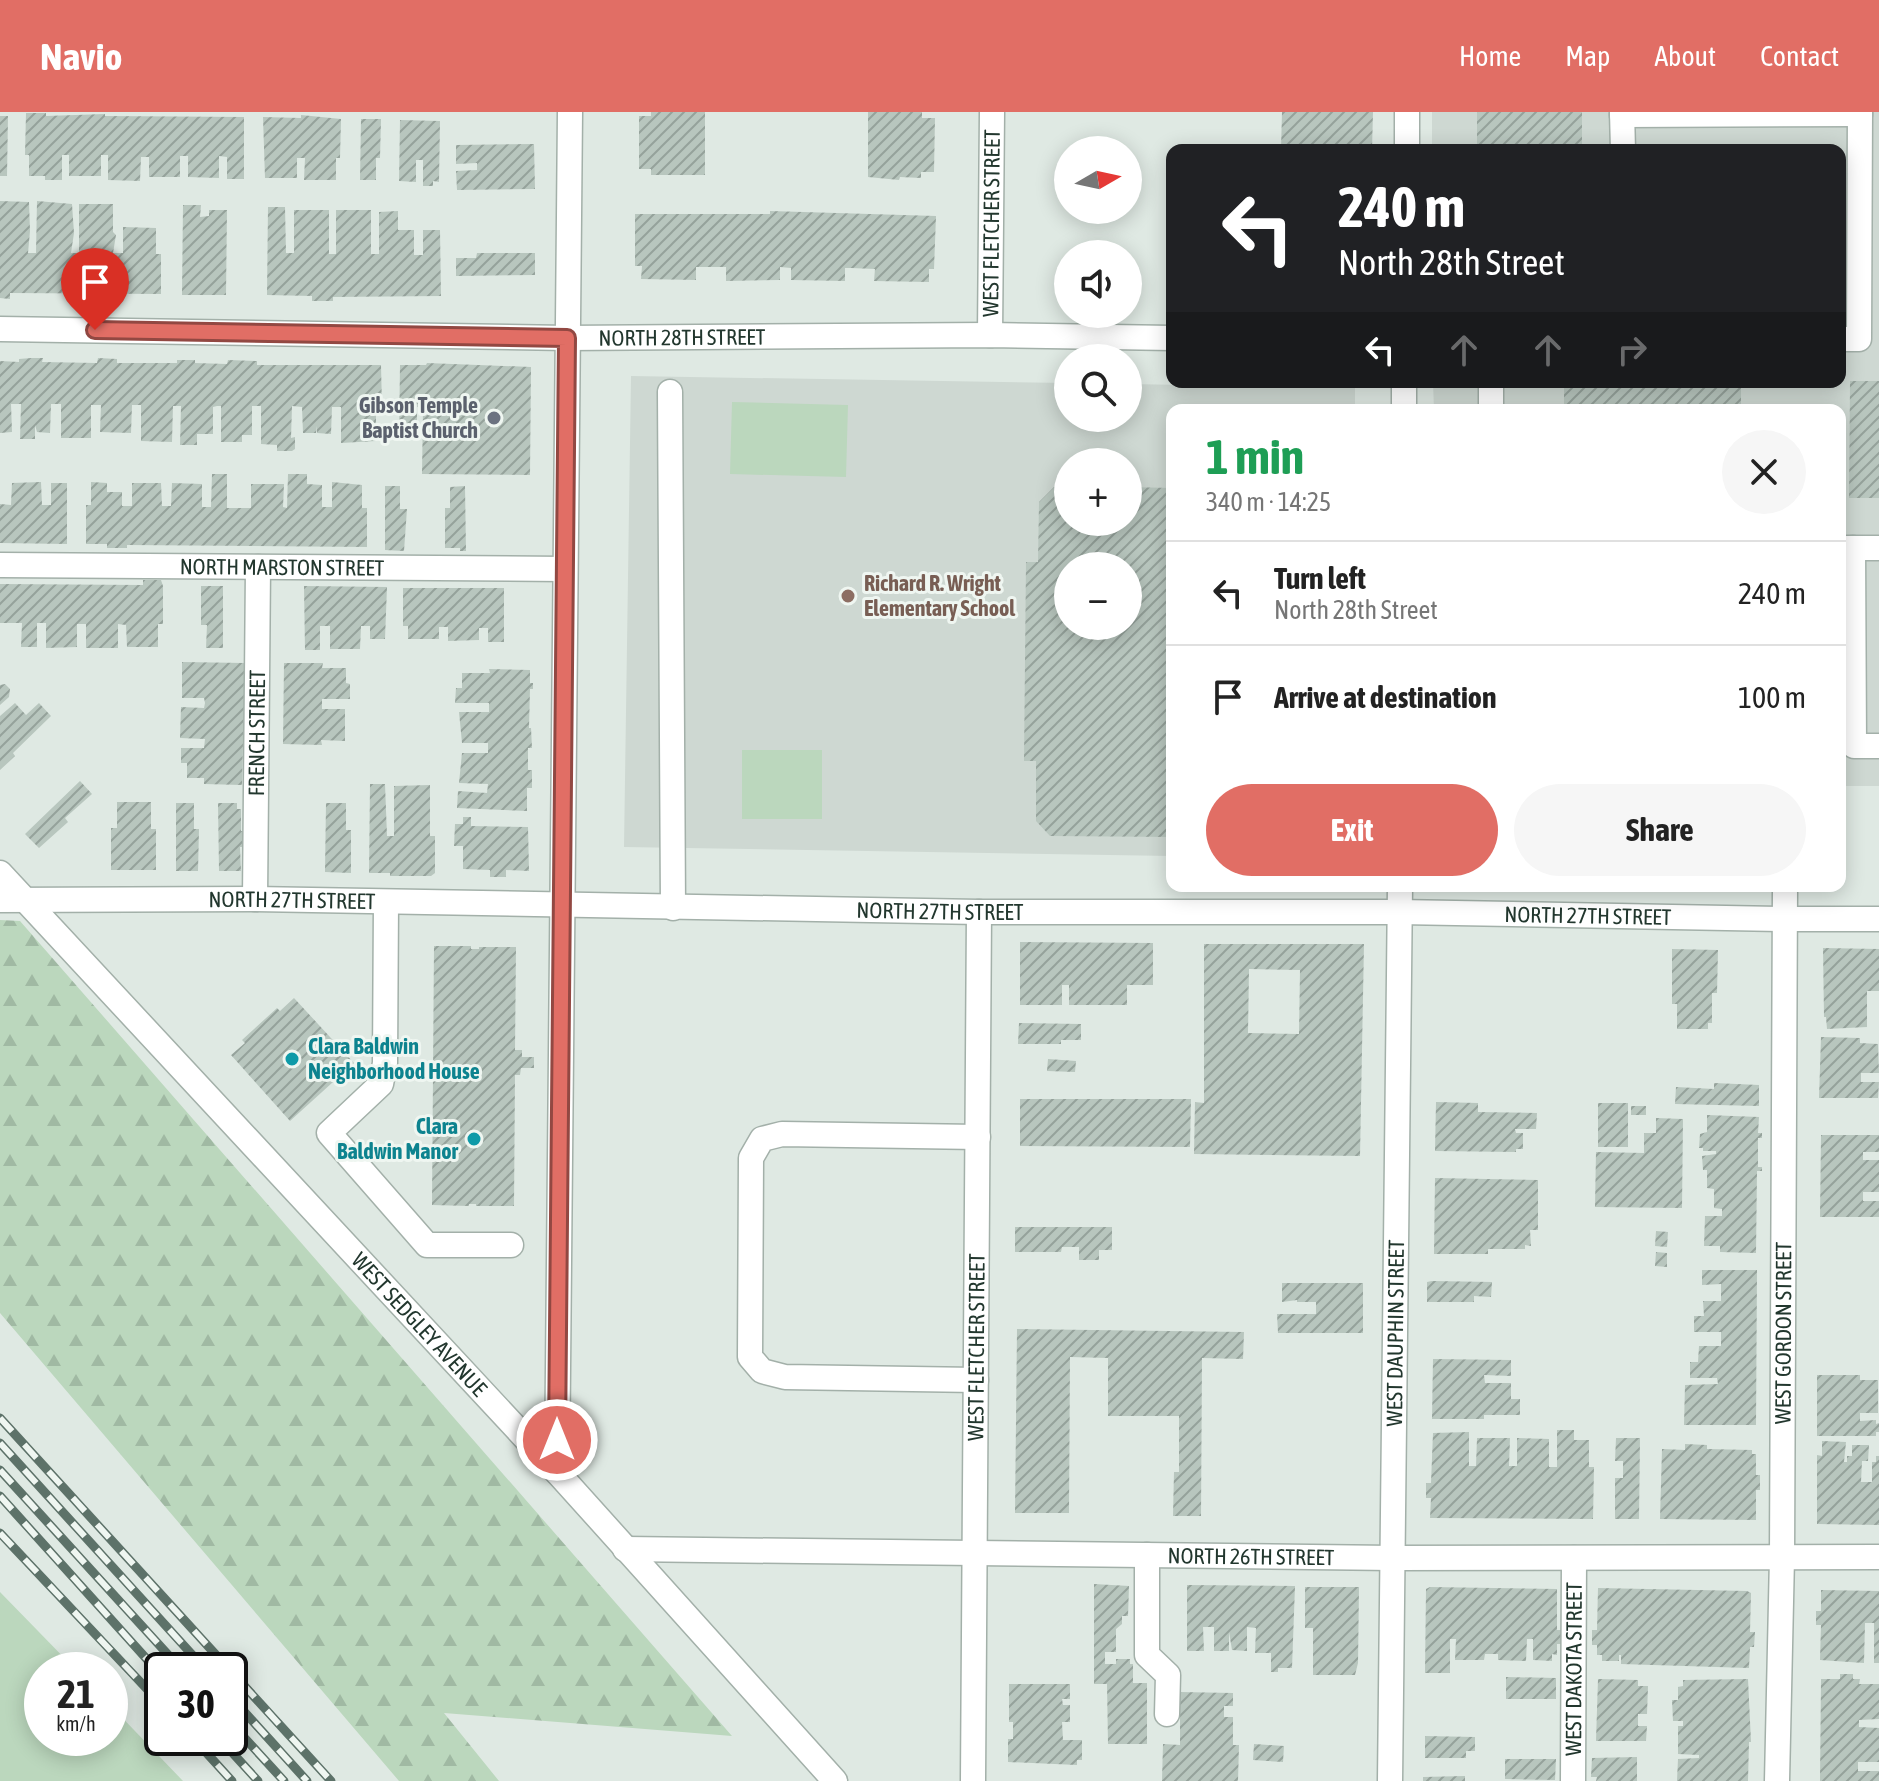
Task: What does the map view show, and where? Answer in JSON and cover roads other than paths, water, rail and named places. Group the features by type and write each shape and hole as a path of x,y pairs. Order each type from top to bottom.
{"street":[{"path":"557,1472 570,112"},
{"name":"WEST FLETCHER STREET","path":"990,335 992,112"},
{"path":"1407,112 1407,144"},
{"path":"1623,144 1622,113 1860,113 1850,199 1850,281 1859,339 1846,339"},
{"name":"NORTH 28TH STREET","path":"0,329 567,338 990,335 1166,338"},
{"path":"670,392 673,908"},
{"path":"1879,548 1846,548 1854,746 1879,746"},
{"name":"NORTH MARSTON STREET","path":"0,565 565,569"},
{"name":"FRENCH STREET","path":"255,899 258,567"},
{"name":"WEST SEDGLEY AVENUE","path":"0,873 12,900 557,1472 835,1781"},
{"name":"WEST DAUPHIN STREET","path":"1390,1781 1400,892"},
{"name":"WEST GORDON STREET","path":"1777,1781 1782,1557 1785,892"},
{"name":"NORTH 27TH STREET","path":"12,900 255,899 979,912 1399,912 1879,919"},
{"path":"386,902 385,1063 381,1084 329,1133 427,1245 511,1245"},
{"name":"WEST FLETCHER STREET","path":"973,1781 979,912"},
{"path":"976,1380 785,1377 762,1371 750,1357 751,1158 762,1139 782,1134 978,1137"},
{"name":"NORTH 26TH STREET","path":"625,1549 1393,1558 1879,1557"},
{"path":"1147,1555 1147,1655 1168,1675 1167,1714"},
{"name":"WEST DAKOTA STREET","path":"1573,1781 1574,1558"}],"railway":[{"path":"0,1418 331,1781"},
{"path":"0,1443 190,1652"},
{"path":"0,1470 166,1652"},
{"path":"0,1496 144,1656"},
{"path":"0,1533 144,1686"},
{"path":"248,1716 307,1781"},
{"path":"248,1742 284,1781"},
{"path":"209,1756 232,1781"},
{"path":"235,1756 258,1781"}],"place":[{"name":"Gibson Temple Baptist Church","path":"494,418"},
{"name":"Richard R. Wright Elementary School","path":"848,596"},
{"name":"Clara Baldwin Neighborhood House","path":"292,1059"},
{"name":"Clara Baldwin Manor","path":"474,1139"}]}
